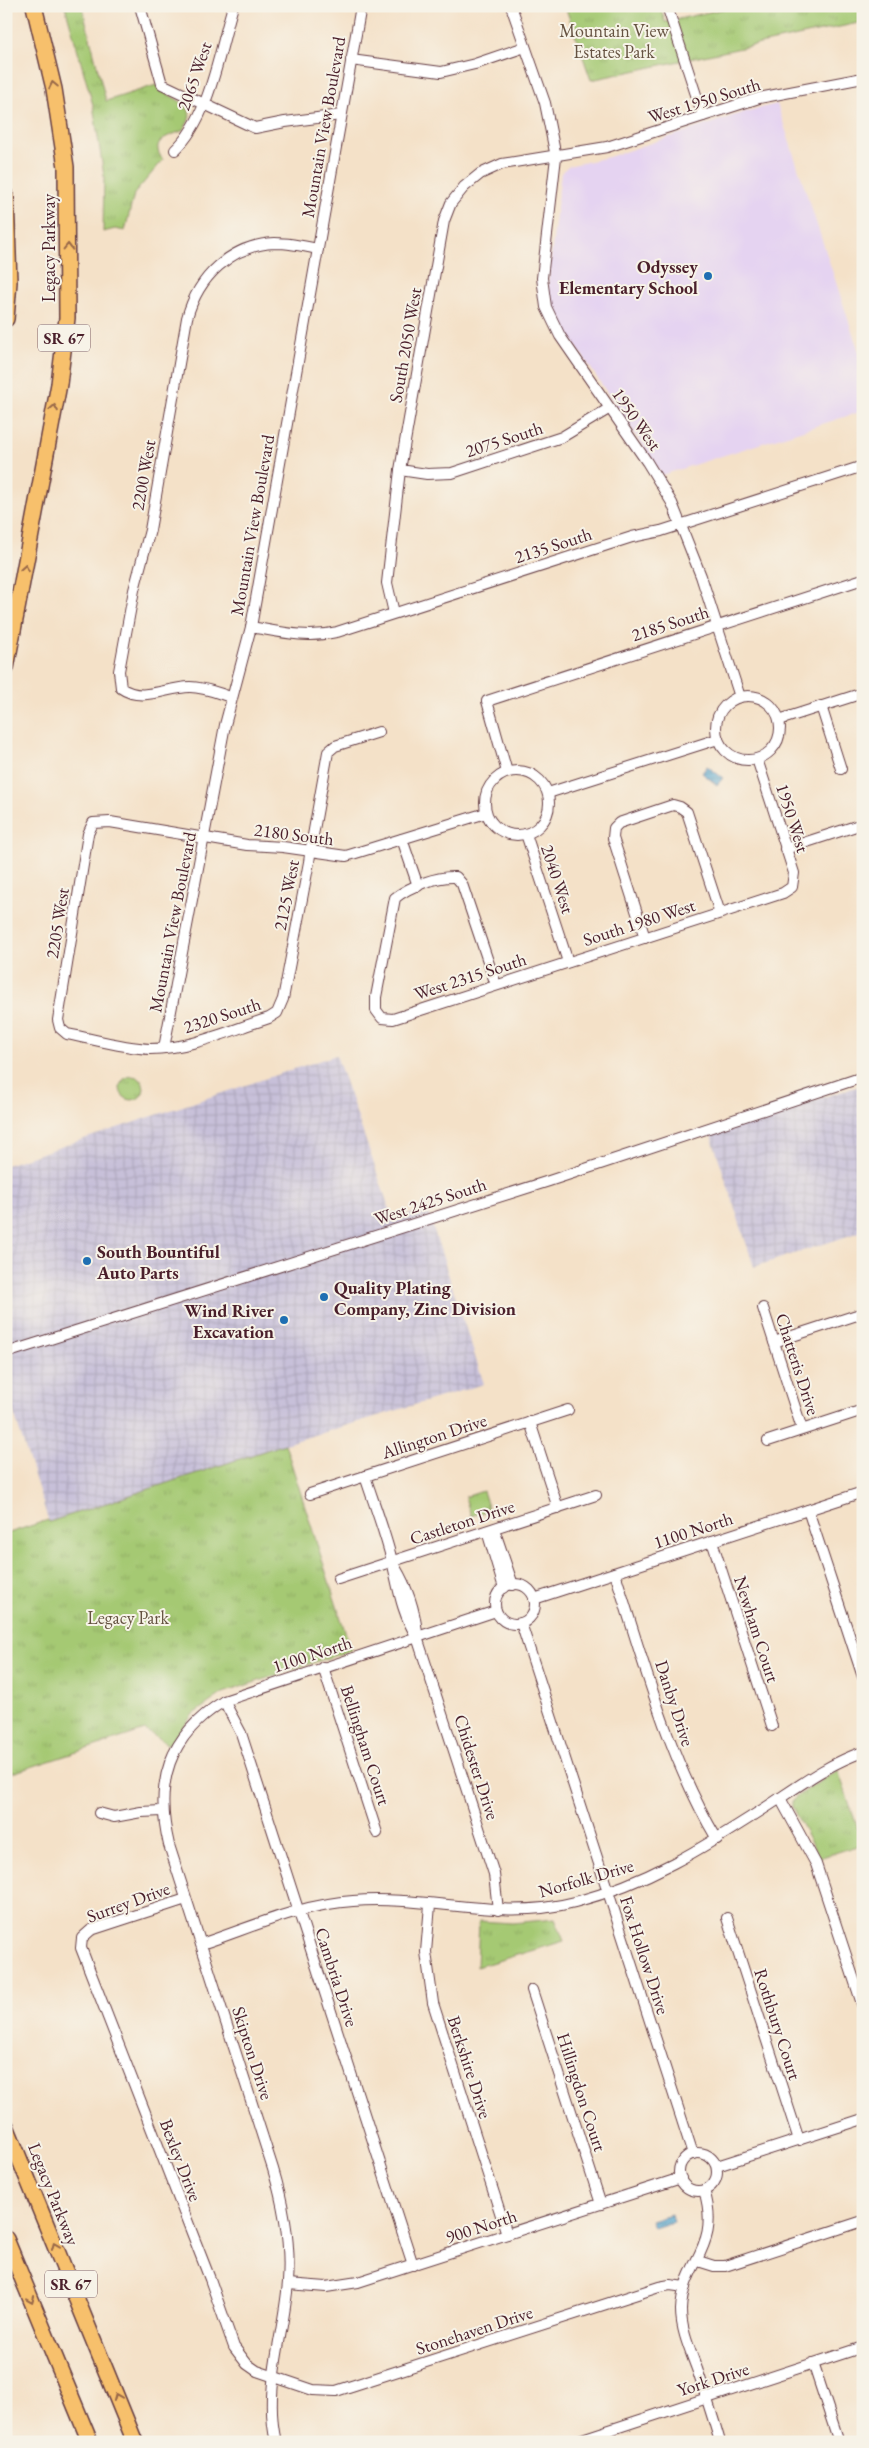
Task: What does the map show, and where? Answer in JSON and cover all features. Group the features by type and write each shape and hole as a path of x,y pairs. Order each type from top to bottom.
{"highway":[{"name":"Legacy Parkway","path":"6,668 58,384 66,318 66,167 54,88 34,6"},
{"path":"6,196 9,282 6,319"},
{"name":"Legacy Parkway","path":"6,2126 135,2442"},
{"name":"SR 67","path":"6,2239 90,2442"}],"street":[{"path":"140,6 162,84 255,128 341,115"},
{"name":"2065 West","path":"175,150 188,137 204,103 233,6"},
{"name":"Mountain View Boulevard","path":"164,1048 231,697 251,627 361,6"},
{"name":"1950 West","path":"511,6 545,104 556,156 542,294 552,323 662,484 682,524 740,698"},
{"path":"667,6 703,116"},
{"path":"351,60 441,72 475,64 525,47"},
{"name":"West 1950 South","path":"556,156 607,147 759,98 863,78"},
{"name":"South 2050 West","path":"394,613 386,582 400,470 447,212 464,187 491,168 516,160 556,156"},
{"name":"2200 West","path":"231,697 195,687 145,694 133,694 121,688 119,671 134,590 150,530 187,318 196,292 212,272 231,257 264,245 286,244 318,249"},
{"name":"2075 South","path":"400,470 427,474 452,473 562,437 610,408"},
{"name":"2135 South","path":"251,627 302,636 320,636 863,466"},
{"name":"2185 South","path":"508,772 487,701 863,579"},
{"path":"779,720 863,693"},
{"path":"753,697 764,701 774,709 779,720 780,732 776,744 768,754 757,759 745,760 734,757 724,750 718,739 716,729 718,718 731,702 740,698 753,697"},
{"path":"821,706 841,769"},
{"name":"2125 West","path":"277,1013 283,999 328,752 335,746 379,732"},
{"path":"548,793 718,739"},
{"name":"1950 West","path":"757,759 794,878 792,887"},
{"path":"519,771 531,774 542,782 548,793 549,806 546,818 538,828 526,834 514,835 502,832 492,824 486,814 484,801 488,789 495,779 508,772 519,771"},
{"name":"South 1980 West","path":"645,938 613,838 614,828 619,822 673,805 687,812 720,913"},
{"name":"2180 South","path":"93,823 110,822 247,845 283,847 346,856 486,814"},
{"name":"2205 West","path":"60,1028 58,1020 88,834 93,823"},
{"path":"785,849 856,826"},
{"name":"2040 West","path":"526,834 568,962"},
{"path":"402,839 418,886 445,877 456,877 462,884 496,985"},
{"name":"West 2315 South","path":"418,886 403,892 395,898 376,997 376,1010 382,1018 392,1019 568,962"},
{"name":"South 1980 West","path":"568,962 783,893 792,887"},
{"name":"2320 South","path":"60,1028 67,1034 149,1049 164,1048 186,1045 269,1018 277,1013"},
{"name":"West 2425 South","path":"6,1353 549,1181 863,1077"},
{"name":"Chatteris Drive","path":"763,1308 802,1429"},
{"path":"774,1342 863,1313"},
{"name":"Allington Drive","path":"310,1494 568,1410"},
{"path":"768,1440 863,1410"},
{"path":"530,1422 558,1508"},
{"name":"Chidester Drive","path":"366,1476 392,1562 395,1583 408,1622 417,1637 494,1874 498,1910"},
{"name":"1100 North","path":"534,1599 863,1492"},
{"name":"Castleton Drive","path":"338,1580 596,1495"},
{"path":"808,1510 863,1677"},
{"path":"490,1530 509,1586"},
{"name":"Newham Court","path":"712,1541 772,1726"},
{"name":"Danby Drive","path":"615,1573 676,1758 695,1799 717,1839"},
{"path":"509,1586 524,1587 534,1599 532,1614 520,1623 506,1622 496,1611 496,1598 509,1586"},
{"name":"1100 North","path":"224,1701 496,1611"},
{"name":"Fox Hollow Drive","path":"520,1623 693,2154"},
{"name":"Bellingham Court","path":"323,1667 377,1833"},
{"name":"Skipton Drive","path":"224,1701 196,1722 179,1744 167,1770 162,1791 162,1811 168,1845 279,2188 286,2224 288,2284 274,2377 272,2414 276,2442"},
{"name":"Cambria Drive","path":"224,1701 240,1733 413,2265"},
{"name":"Norfolk Drive","path":"200,1944 298,1912 353,1901 384,1901 498,1910 546,1908 608,1892 659,1872 717,1839 830,1767 863,1752"},
{"path":"780,1798 799,1829 816,1864 863,2007"},
{"path":"99,1813 114,1817 141,1812 162,1811"},
{"name":"Surrey Drive","path":"82,1938 96,1928 186,1899"},
{"name":"Berkshire Drive","path":"430,1905 426,1952 430,1993 507,2234"},
{"name":"Rothbury Court","path":"727,1918 799,2140"},
{"name":"Bexley Drive","path":"82,1938 81,1948 84,1958 210,2279 230,2340 247,2364 274,2377"},
{"name":"Hillingdon Court","path":"532,1990 601,2204"},
{"path":"716,2166 863,2119"},
{"path":"693,2154 707,2155 716,2166 715,2181 704,2190 690,2188 681,2178 682,2163 693,2154"},
{"name":"900 North","path":"288,2284 326,2287 347,2285 681,2178"},
{"path":"704,2190 709,2214 706,2241 685,2287 681,2312 683,2327 720,2442"},
{"path":"698,2261 714,2266 725,2266 863,2221"},
{"name":"Stonehaven Drive","path":"274,2377 319,2391 336,2391 660,2286 685,2287"},
{"name":"York Drive","path":"572,2442 863,2347"},
{"path":"813,2363 839,2442"}],"shaded area":[{"path":"777,104 863,364 863,411 662,475 554,313 548,295 548,283 561,173 568,166 609,157 748,111"},
{"path":"336,1055 393,1219 427,1209 484,1384 285,1444 49,1522 6,1389 6,1165"},
{"path":"863,1085 863,1231 754,1267 710,1132"}],"green space":[{"path":"65,6 82,6 106,101 156,85 183,104 188,109 190,115 182,131 166,137 159,143 159,153 163,160 134,194 125,231 115,229 103,232 104,176 93,105"},
{"name":"Mountain View Estates Park","path":"565,6 660,6 665,22 736,6 863,6 863,22 591,80"},
{"path":"132,1076 137,1077 143,1083 143,1093 137,1099 132,1100 127,1099 121,1093 120,1088 121,1083 127,1077"},
{"name":"Legacy Park","path":"285,1444 351,1650 223,1693 193,1714 169,1745 145,1730 6,1775 6,1534 48,1520 49,1522"},
{"path":"483,1491 489,1510 471,1516 465,1497"},
{"path":"838,1770 863,1844 819,1858 792,1807 792,1801"},
{"path":"555,1919 564,1941 477,1967 479,1921 512,1923"}],"water":[{"path":"707,766 723,778 717,785 702,773"},
{"path":"671,2214 673,2222 654,2228 651,2220"}],"place":[{"name":"Odyssey Elementary School","path":"708,276"},
{"name":"South Bountiful Auto Parts","path":"87,1261"},
{"name":"Quality Plating Company, Zinc Division","path":"324,1297"},
{"name":"Wind River Excavation","path":"284,1320"}]}
